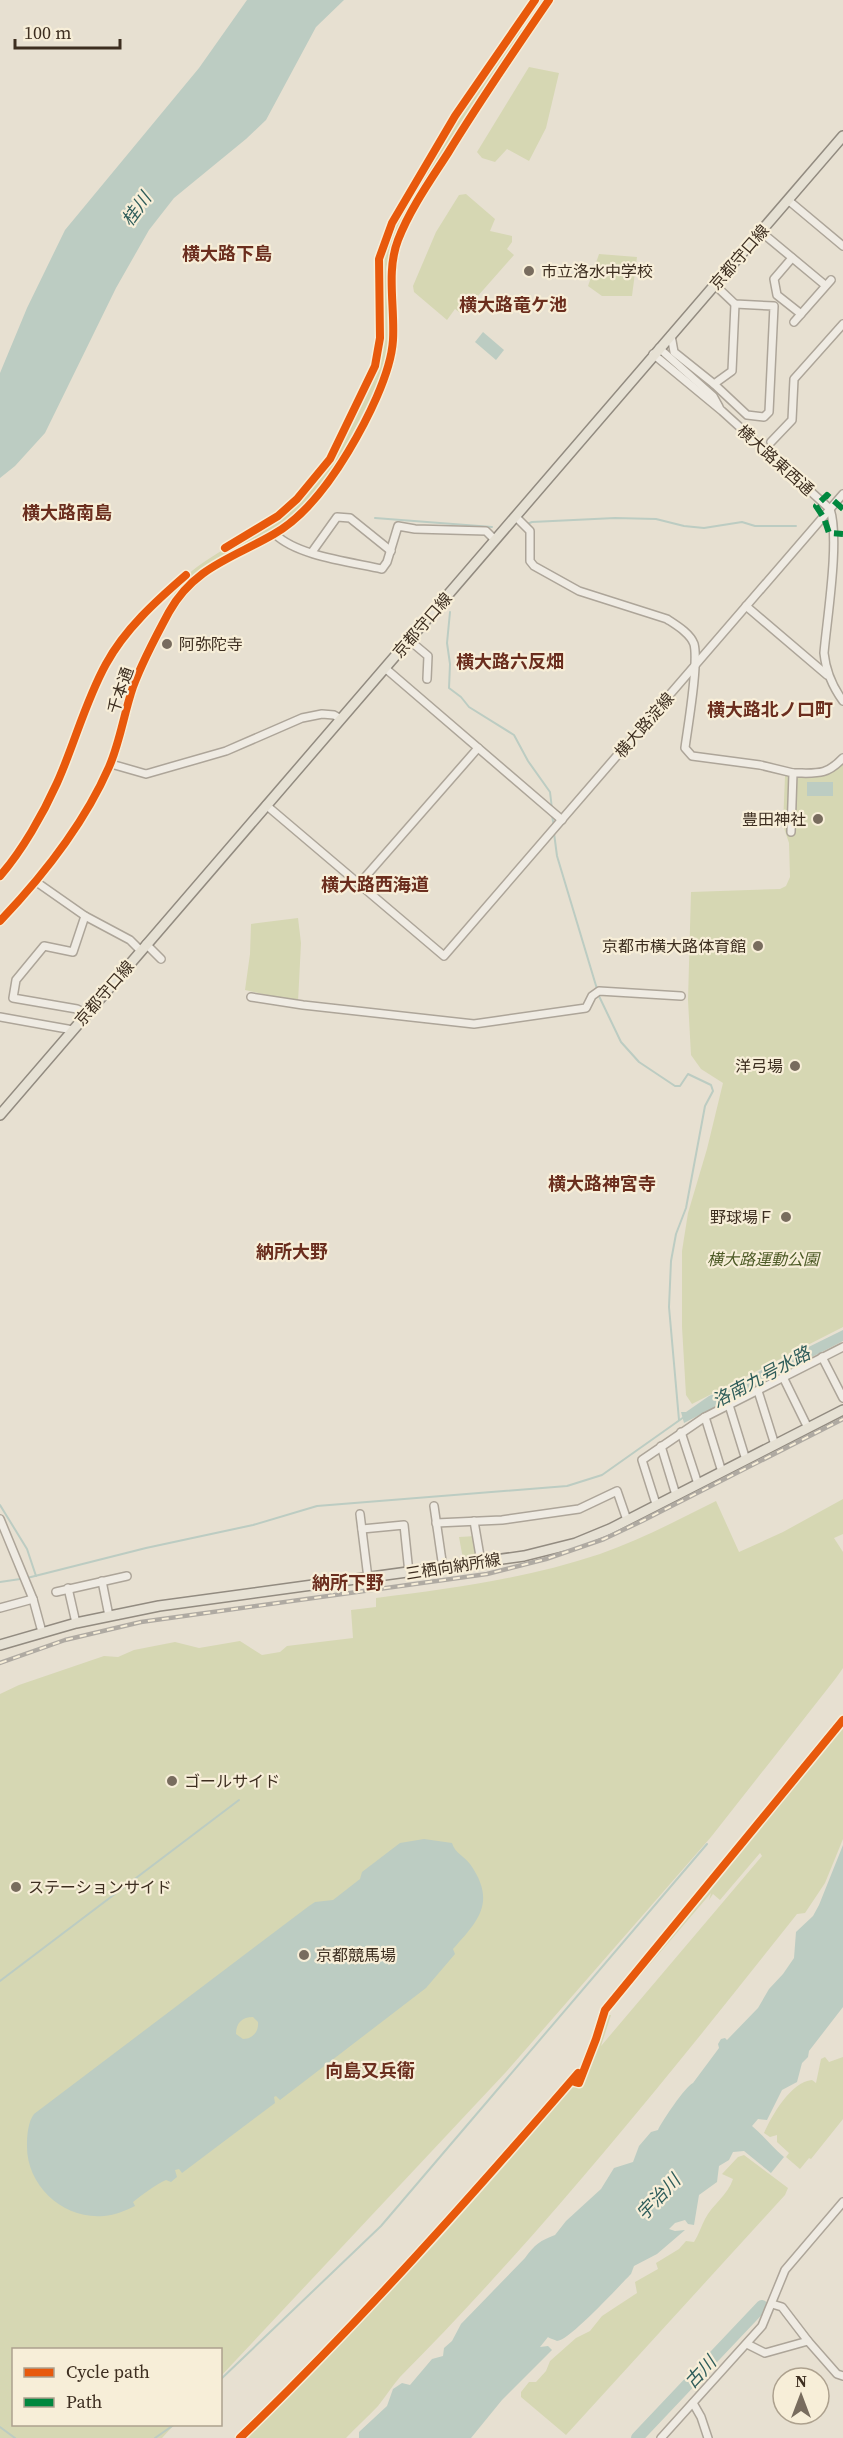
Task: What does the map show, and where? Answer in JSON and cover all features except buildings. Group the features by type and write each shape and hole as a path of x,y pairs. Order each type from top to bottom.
{"main road":[{"name":"京都守口線","path":"0,1114 495,540 518,519 656,351 843,136"},
{"name":"三栖向納所線","path":"0,1645 76,1623 195,1600 524,1556 576,1543 610,1529 843,1410"}],"street":[{"name":"千本通","path":"0,921 35,881 79,822 111,764 134,686 182,590 206,570 275,534 295,518 313,499 348,452 383,383 390,364 394,327 393,261 397,242 427,186 488,89 549,0"},
{"path":"788,200 843,246"},
{"path":"760,231 792,258 828,283 794,322"},
{"path":"792,258 774,279 777,295 801,314"},
{"path":"671,335 674,352 714,384 747,415 764,417 770,412 774,306 735,304 715,285"},
{"path":"714,384 732,371 735,304"},
{"path":"771,442 792,420 794,379 843,324"},
{"name":"横大路東西通","path":"656,351 713,396 722,411 830,508"},
{"name":"横大路淀線","path":"359,884 444,956 843,494"},
{"path":"830,508 833,518 833,545 824,653 829,676 843,702"},
{"path":"312,552 337,517 350,518 391,551"},
{"path":"518,519 530,531 531,561 534,566 579,591 667,619 679,626 694,644 694,667 685,748 692,756 759,765 793,773 825,772 832,769 843,758"},
{"path":"275,534 282,541 312,552 382,569 387,562 398,526 415,529 486,531 495,540"},
{"path":"746,606 829,676"},
{"path":"409,640 428,656 428,679"},
{"path":"385,668 562,820"},
{"path":"111,764 146,774 226,751 302,718 322,714 334,715 340,719"},
{"path":"266,805 359,884 478,748"},
{"path":"791,832 793,773"},
{"path":"35,881 85,916 161,959"},
{"path":"85,916 73,952 44,946 16,980 13,998 77,1009 87,1014"},
{"path":"251,997 474,1024 586,1008 597,992 681,996"},
{"path":"0,1017 73,1030"},
{"path":"657,1504 642,1460 705,1418 843,1347"},
{"path":"822,1357 843,1398"},
{"path":"783,1377 808,1428"},
{"path":"758,1391 775,1445"},
{"path":"729,1405 746,1460"},
{"path":"705,1418 722,1472"},
{"path":"681,1432 698,1484"},
{"path":"661,1446 676,1495"},
{"path":"436,1523 579,1509 617,1491 627,1520"},
{"path":"434,1506 443,1568"},
{"path":"360,1514 368,1578"},
{"path":"0,1519 33,1599 42,1632"},
{"path":"474,1521 481,1562"},
{"path":"362,1528 404,1525 409,1573"},
{"path":"56,1592 127,1576"},
{"path":"102,1581 109,1616"},
{"path":"68,1588 76,1623"},
{"path":"0,1608 33,1599"},
{"path":"240,2438 374,2301 492,2173 578,2073 574,2082 579,2083 605,2010 843,1720"},
{"path":"662,2438 762,2326 785,2270 843,2202"},
{"path":"772,2304 783,2307 837,2374 843,2377"},
{"path":"747,2344 765,2353 808,2340"},
{"path":"693,2403 701,2417 708,2438"}],"green space":[{"path":"521,30 524,30 445,147 397,233 386,268 388,347 383,374 340,458 325,481 292,519 205,568 174,597 178,586 187,575 219,552 288,511 311,488 331,461 372,382 381,353 384,329 381,264 390,234 443,142 511,40"},
{"path":"529,67 559,73 546,128 529,161 507,149 495,162 482,158 477,152"},
{"path":"466,194 495,219 490,231 512,236 512,242 507,249 514,255 462,314 455,309 447,320 414,292 413,286 436,232 459,195"},
{"path":"599,254 637,257 632,296 602,296 588,286"},
{"name":"横大路運動公園","path":"843,762 843,1327 692,1404 686,1395 682,1327 682,1251 688,1213 723,1083 701,1069 691,1055 688,1000 691,892 780,889 786,886 790,877 789,843 783,825 785,776 832,773"},
{"path":"298,918 301,943 298,1002 245,990 251,924"},
{"name":"京都競馬場","path":"843,1499 843,1534 834,1538 843,1552 843,1668 711,1837 506,2072 222,2375 222,2348 12,2348 12,2426 173,2426 162,2438 0,2438 0,1694 19,1685 104,1656 118,1657 134,1650 175,1642 199,1648 240,1641 262,1655 280,1652 287,1646 353,1638 351,1610 376,1607 376,1598 489,1582 545,1570 600,1554 630,1542 716,1501 739,1552 783,1532"},
{"path":"476,1536 479,1557 463,1559 459,1537"},
{"path":"843,1720 843,1839 825,1883 805,1913 797,1914 654,2092 556,2209 400,2377 378,2406 346,2438 240,2438 374,2301 578,2073 579,2083 605,2010","holes":["760,1853 762,1856 601,2046 611,2015 609,2012 711,1893 709,1900 713,1894 720,1900"]},
{"path":"825,2057 829,2062 843,2057 843,2119 811,2159 809,2158 800,2169 786,2157 789,2153 777,2142 777,2135 770,2137 764,2133 777,2109 790,2093 804,2082 812,2080 816,2083 821,2059"},
{"path":"744,2155 788,2188 785,2195 566,2435 521,2397 521,2392 529,2382 536,2382 546,2371 550,2361 576,2338 590,2331 602,2316 637,2293 635,2282 658,2269 656,2263 679,2249 686,2241 694,2242 708,2214 731,2185 733,2179 722,2174 738,2157"}],"water":[{"name":"桂川","path":"247,0 344,0 316,27 266,120 174,198 149,230 116,288 45,433 15,466 0,478 0,373 27,308 65,230 199,68"},
{"path":"483,332 504,350 496,360 475,342"},
{"path":"807,782 833,782 833,796 807,796"},
{"name":"洛南九号水路","path":"843,1330 843,1341 684,1423 681,1412 686,1412 709,1396"},
{"path":"424,1839 452,1843 470,1864 482,1889 483,1900 476,1920 453,1949 455,1954 426,1988 280,2100 274,2097 275,2103 182,2173 179,2169 175,2170 177,2177 171,2182 166,2180 149,2190 133,2202 135,2206 112,2215 89,2216 62,2206 40,2187 28,2160 28,2133 34,2114 309,1906 315,1902 333,1900 360,1879 362,1872 400,1843","holes":["253,2017 258,2022 256,2031 250,2038 243,2039 236,2034 238,2024 243,2019"]},
{"name":"宇治川","path":"843,1845 843,2007 809,2051 808,2057 802,2063 797,2082 782,2090 767,2120 758,2119 752,2126 784,2157 771,2173 744,2151 733,2152 729,2160 719,2166 717,2182 699,2195 694,2225 688,2224 685,2220 675,2223 669,2229 685,2230 657,2254 634,2266 631,2274 583,2323 563,2339 557,2341 548,2337 540,2347 548,2346 552,2350 502,2400 471,2438 359,2438 359,2432 387,2406 393,2389 402,2383 410,2385 432,2359 443,2356 444,2348 452,2341 461,2324 532,2250 542,2241 555,2235 566,2221 601,2189 614,2168 633,2162 639,2146 651,2132 658,2130 679,2097 693,2083 719,2048 718,2044 721,2039 727,2040 758,2008 769,1989 794,1958 796,1932 813,1916 819,1905"}],"waterway":[{"path":"375,518 492,527"},
{"path":"527,524 615,518 656,519 704,528 742,522 755,526 796,526"},
{"path":"450,612 447,643 450,664 449,688 469,707 514,735 528,761 550,792 552,809"},
{"path":"552,815 554,827"},
{"path":"554,833 557,856 597,989"},
{"path":"598,994 621,1042 639,1062 675,1086 680,1086 688,1074 711,1085 713,1091 705,1106 686,1208 676,1234 671,1261 669,1307 679,1420"},
{"path":"0,1582 27,1578 146,1548 253,1525 317,1506 567,1486 602,1475 684,1417"},
{"path":"0,1505 27,1549 36,1576"},
{"path":"0,1981 239,1800"},
{"path":"222,2378 381,2226 707,1844"},
{"name":"古川","path":"637,2438 762,2306"},
{"path":"155,2438 172,2426"},
{"path":"0,2427 15,2438"}],"railway":[{"path":"0,1663 65,1640 141,1622 487,1574 546,1559 604,1539 843,1419"}],"marked path":[{"path":"843,509 827,495 816,506 824,518 829,533 843,534"}],"cycle path":[{"path":"225,548 278,516 297,499 330,459 375,366 380,338 379,259 392,223 455,116 535,0"},
{"path":"0,921 32,886 61,848 99,788 113,757 137,678 159,630 179,597 202,574 274,534 296,518 325,487 348,452 376,398 388,368 393,340 392,264 398,240 408,217 472,114 549,0"},
{"path":"0,876 32,832 45,807 57,783 92,693 114,651 142,616 186,575"},
{"path":"240,2438 328,2350 413,2259 578,2073 575,2082 579,2083 605,2010 843,1720"}],"place":[{"name":"市立洛水中学校","path":"529,271"},
{"name":"阿弥陀寺","path":"167,644"},
{"name":"豊田神社","path":"818,819"},
{"name":"京都市横大路体育館","path":"758,946"},
{"name":"洋弓場","path":"795,1066"},
{"name":"野球場Ｆ","path":"786,1217"},
{"name":"ゴールサイド","path":"172,1781"},
{"name":"ステーションサイド","path":"16,1887"},
{"name":"京都競馬場","path":"304,1955"}],"district":[{"name":"横大路下島","path":"227,253"},
{"name":"横大路竜ケ池","path":"513,304"},
{"name":"横大路南島","path":"67,512"},
{"name":"横大路六反畑","path":"510,661"},
{"name":"横大路北ノ口町","path":"770,709"},
{"name":"横大路西海道","path":"375,884"},
{"name":"横大路神宮寺","path":"602,1183"},
{"name":"納所大野","path":"292,1251"},
{"name":"納所下野","path":"348,1582"},
{"name":"向島又兵衛","path":"370,2070"}]}
